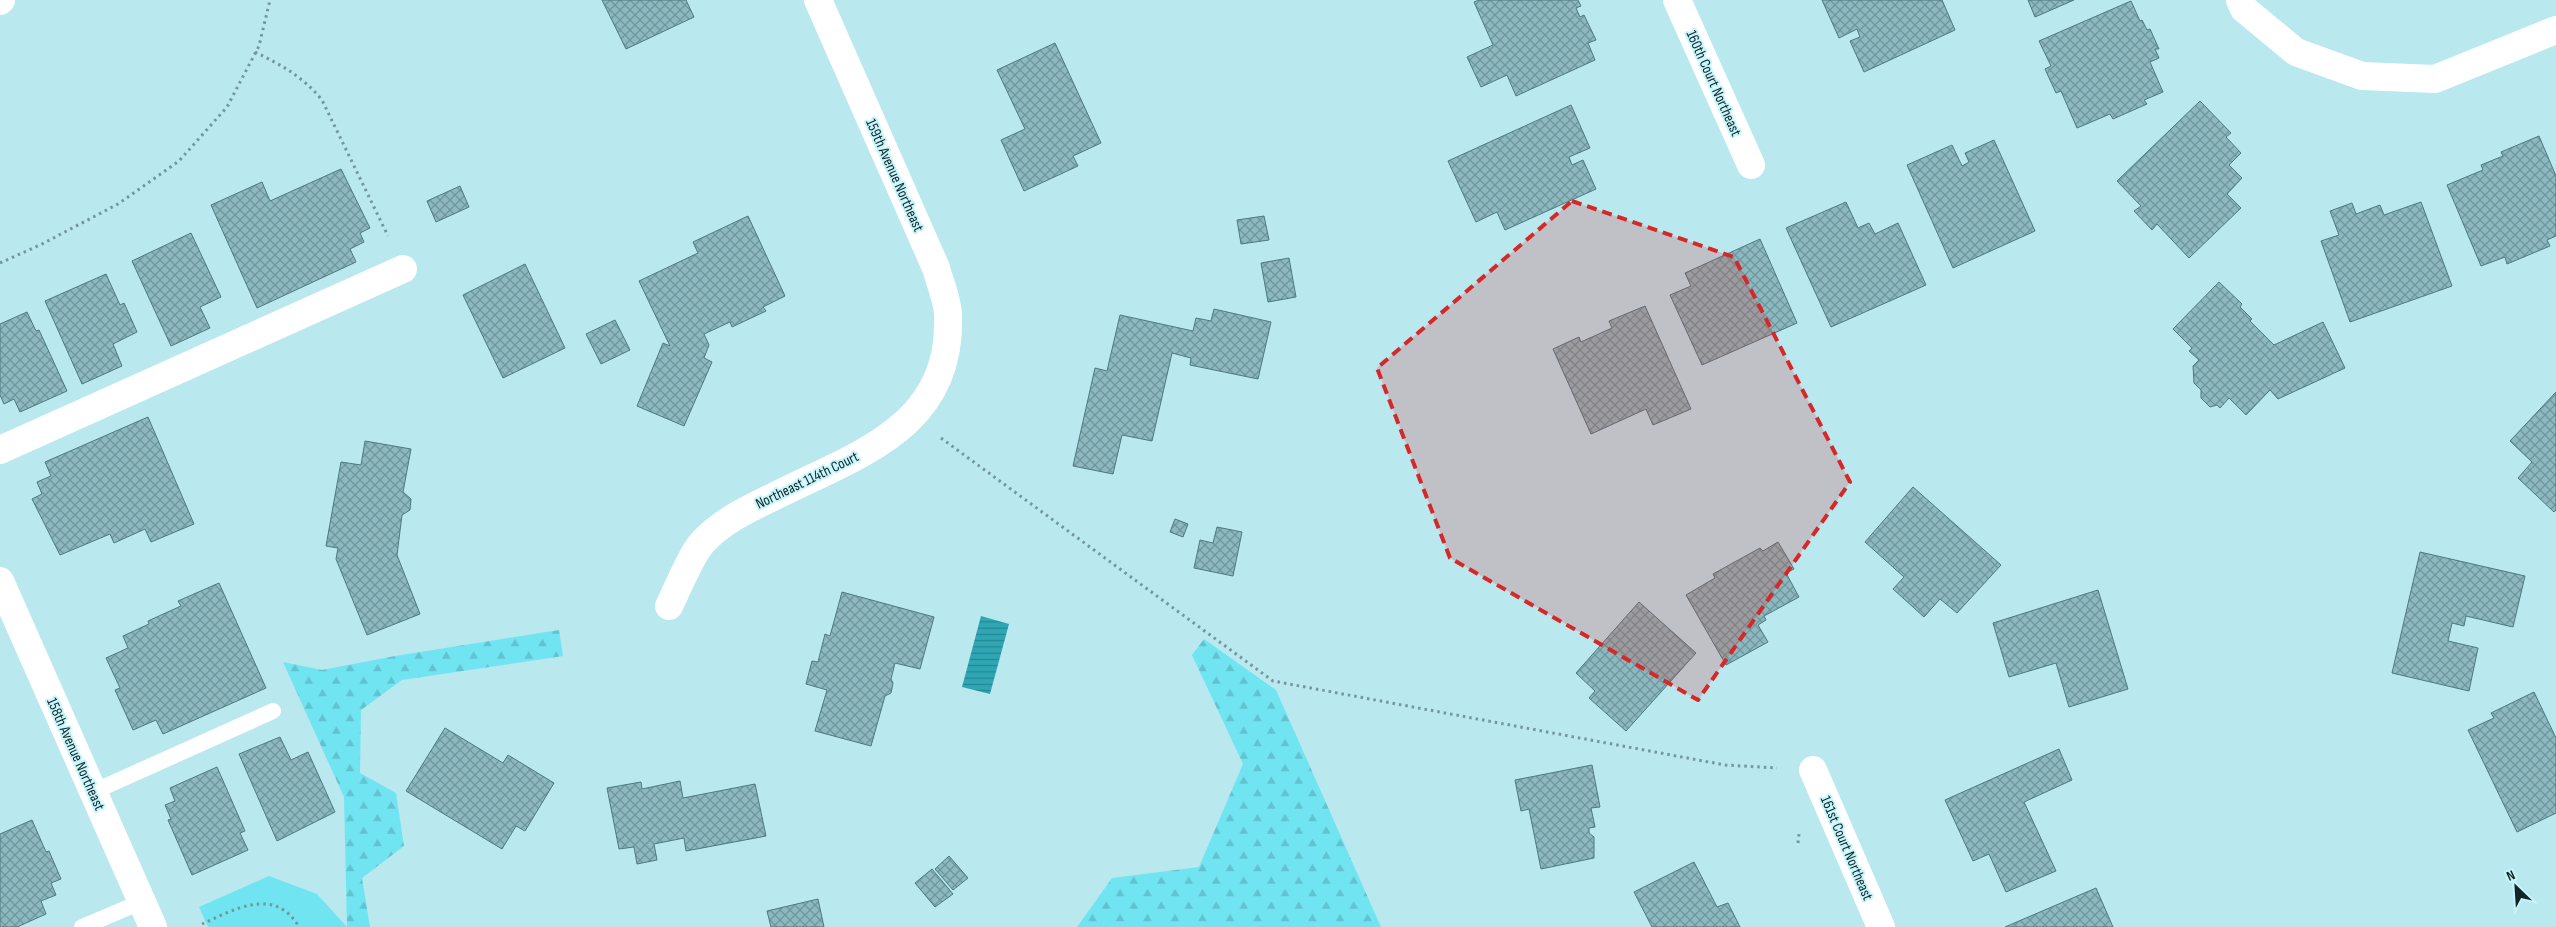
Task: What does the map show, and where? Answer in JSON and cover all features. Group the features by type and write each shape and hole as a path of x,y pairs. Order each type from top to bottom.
{"street":[{"name":"159th Avenue Northeast","path":"818,0 936,268 948,314 946,355"},
{"name":"160th Court Northeast","path":"1677,0 1751,165"},
{"path":"2240,0 2244,9 2296,52 2362,76 2435,79 2556,30"},
{"path":"0,450 403,269"},
{"name":"Northeast 114th Court","path":"669,606 701,544 730,518 883,442 915,416 933,391 946,355"},
{"name":"158th Avenue Northeast","path":"1,585 153,927"},
{"name":"161st Court Northeast","path":"1813,770 1881,927"}],"lane":[{"path":"92,792 272,711"},
{"path":"82,927 141,902"}],"path":[{"path":"0,263 42,244 118,204 179,161 227,107 255,52 270,0"},
{"path":"255,52 283,65 307,82 322,100 403,269"},
{"path":"936,435 1273,681 1725,765 1813,770"},
{"path":"202,924 253,903 270,904 284,910 299,927"}],"highlighted area":[{"path":"1572,201 1734,257 1850,482 1698,700 1450,558 1377,368"}],"green space":[{"path":"559,630 563,656 402,680 361,710 360,773 396,793 404,846 362,878 370,927 347,927 344,797 283,662 322,670 395,656"},
{"path":"1204,639 1276,690 1381,927 1077,927 1112,878 1199,867 1243,764 1192,655"},
{"path":"269,876 317,894 347,927 208,927 199,907"}],"shaded area":[{"path":"981,616 1009,624 990,694 962,687"}],"building":[{"path":"602,0 686,0 694,17 626,49"},
{"path":"1479,0 1578,0 1581,6 1576,8 1580,17 1584,15 1596,40 1588,43 1595,60 1516,96 1507,75 1481,87 1467,57 1493,45 1474,2"},
{"path":"1822,0 1942,0 1955,30 1864,72 1850,41 1860,37 1857,29 1839,38"},
{"path":"2028,0 2074,0 2035,17"},
{"path":"2131,1 2140,21 2142,20 2147,30 2150,29 2159,49 2155,49 2159,58 2150,62 2163,92 2144,100 2147,104 2113,119 2110,114 2077,128 2061,91 2056,93 2045,69 2051,66 2039,41"},
{"path":"1055,43 1101,143 1073,156 1078,166 1024,191 1001,140 1025,129 997,70"},
{"path":"2200,101 2231,133 2226,137 2241,153 2229,165 2242,178 2227,194 2241,208 2189,258 2157,224 2152,230 2134,211 2141,206 2117,181"},
{"path":"1571,105 1590,148 1569,157 1572,165 1583,160 1596,189 1505,230 1497,212 1476,222 1448,161"},
{"path":"2539,136 2556,176 2556,236 2547,240 2550,246 2507,264 2505,257 2481,266 2447,185 2483,170 2481,165 2503,156 2501,152"},
{"path":"1994,140 2035,231 1953,268 1907,165 1952,145 1962,166 1969,162 1965,153"},
{"path":"341,169 370,228 360,233 364,242 350,249 356,262 257,308 211,205 262,182 270,201"},
{"path":"460,186 469,207 436,222 427,201"},
{"path":"1846,202 1858,228 1869,223 1875,234 1898,223 1926,285 1831,327 1786,228"},
{"path":"2421,202 2452,286 2350,322 2321,241 2339,235 2330,211 2352,203 2356,214 2380,205 2384,215"},
{"path":"748,216 785,296 763,307 766,311 732,327 730,322 704,334 709,345 704,358 712,362 684,426 637,406 663,343 670,346 639,281 698,253 693,242"},
{"path":"1264,216 1269,240 1241,244 1237,220"},
{"path":"191,233 221,297 200,307 210,328 171,346 132,261"},
{"path":"1760,239 1797,323 1702,365 1670,295 1691,286 1685,273"},
{"path":"1289,258 1296,297 1268,302 1261,263"},
{"path":"525,264 565,348 503,378 463,295"},
{"path":"106,274 120,305 124,303 137,332 113,344 122,366 82,384 45,301"},
{"path":"2219,282 2242,304 2240,307 2252,319 2250,321 2274,345 2323,322 2345,368 2278,399 2270,390 2246,415 2229,398 2220,408 2217,405 2210,407 2201,398 2201,390 2194,383 2193,366 2199,360 2189,351 2192,348 2173,329"},
{"path":"1645,306 1691,409 1653,425 1646,409 1591,434 1553,349 1579,337 1581,342 1612,328 1609,321"},
{"path":"1214,309 1271,322 1258,379 1190,365 1191,358 1172,353 1152,441 1122,435 1113,474 1073,466 1095,368 1107,371 1120,315 1193,331 1196,318 1211,321"},
{"path":"27,312 36,331 39,330 67,391 20,412 14,399 4,404 0,395 0,324"},
{"path":"615,320 630,350 601,364 586,334"},
{"path":"2556,392 2556,510 2554,512 2518,478 2532,462 2510,441"},
{"path":"148,417 194,524 151,542 145,529 114,543 110,534 60,555 32,499 42,494 37,482 51,476 45,462"},
{"path":"365,441 411,449 403,492 411,499 410,510 402,515 397,555 420,614 367,635 336,559 338,548 326,546 341,462 361,465"},
{"path":"1913,487 2001,565 1957,613 1940,599 1924,617 1893,589 1904,577 1865,542"},
{"path":"1175,519 1188,524 1183,537 1170,532"},
{"path":"1217,527 1242,532 1233,576 1194,568 1200,540 1213,543"},
{"path":"1778,542 1794,569 1786,573 1799,597 1764,616 1766,620 1758,625 1768,642 1726,665 1686,595 1715,578 1713,574 1760,548 1763,551"},
{"path":"2420,552 2525,576 2513,627 2466,616 2464,626 2452,623 2448,641 2478,648 2469,691 2392,673"},
{"path":"219,583 266,688 163,734 156,720 133,730 115,690 120,688 106,658 128,648 123,636 149,624 148,621 181,606 178,601"},
{"path":"2098,590 2128,689 2069,707 2056,663 2009,677 1993,623"},
{"path":"842,592 934,617 920,669 895,663 891,679 893,683 891,693 885,696 871,746 815,731 827,690 806,684 812,661 818,662 825,634 830,636"},
{"path":"1639,602 1696,653 1626,731 1589,698 1595,691 1576,673"},
{"path":"2534,692 2556,738 2556,813 2517,832 2468,730 2494,718 2491,713"},
{"path":"445,728 503,763 508,755 554,783 525,831 516,826 502,849 406,791"},
{"path":"280,737 291,760 308,752 335,812 277,841 239,754"},
{"path":"2059,749 2072,780 2024,802 2056,871 2006,892 1989,854 1973,861 1945,800"},
{"path":"1592,765 1600,807 1591,808 1595,827 1589,828 1589,833 1594,837 1594,858 1541,869 1529,809 1521,811 1515,780"},
{"path":"217,767 245,831 240,833 248,850 192,875 168,820 171,819 165,805 175,801 170,788"},
{"path":"680,781 683,798 755,784 766,836 686,851 684,838 654,844 657,860 637,864 634,847 619,849 607,788 641,782 642,789"},
{"path":"32,820 46,852 49,851 61,879 51,883 56,895 41,901 46,914 17,927 0,927 0,834"},
{"path":"949,856 968,878 953,890 935,869"},
{"path":"1694,862 1717,907 1728,903 1740,927 1652,927 1634,892"},
{"path":"932,869 953,894 935,907 915,883"},
{"path":"2096,888 2113,927 2005,927"},
{"path":"818,899 824,927 771,927 767,911"}]}
